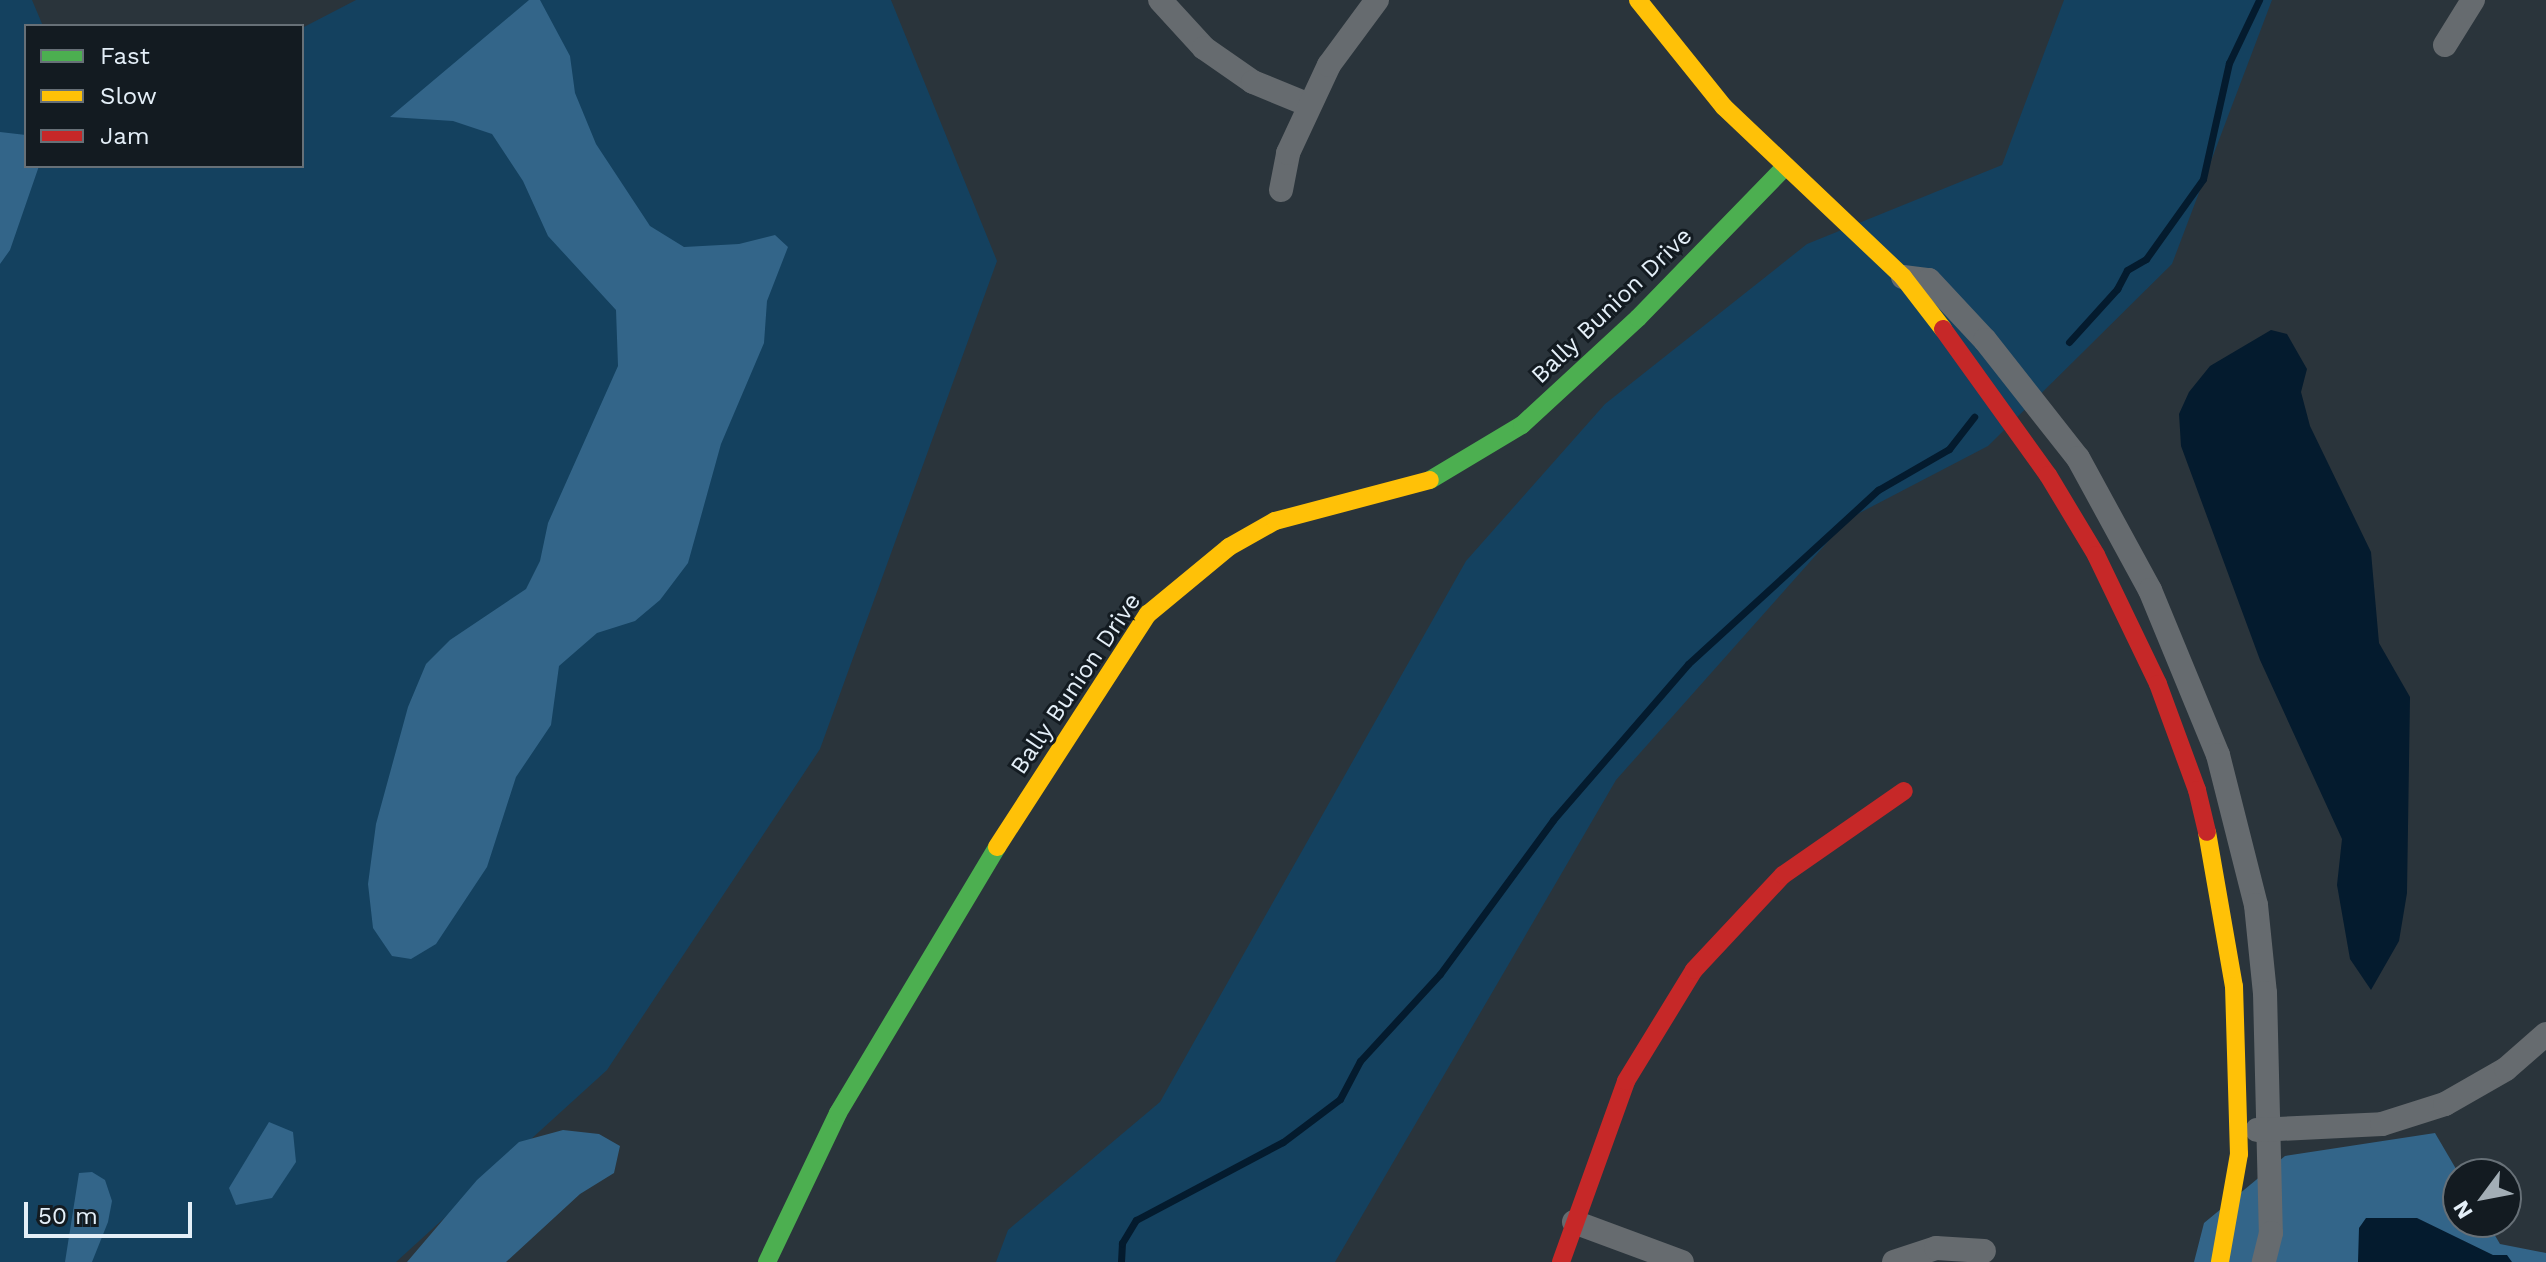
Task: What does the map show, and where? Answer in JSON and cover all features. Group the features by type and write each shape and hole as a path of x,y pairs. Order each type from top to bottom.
{"street":[{"path":"1160,0 1204,48 1253,82 1309,105"},
{"path":"1281,190 1288,153 1329,65 1377,0"},
{"path":"1638,0 1724,107 1903,277 2048,475 2096,555 2158,684 2197,790 2224,909 2234,986 2239,1131 2220,1262"},
{"path":"2445,45 2473,0"},
{"name":"Bally Bunion Drive","path":"767,1262 838,1113 1008,828 1148,614 1229,547 1275,521 1430,480 1522,425 1638,318 1786,166"},
{"path":"1903,277 1929,280 1985,340 2078,458 2150,590 2218,755 2256,905 2271,1129 2271,1233 2264,1262"},
{"path":"1561,1262 1626,1081 1694,970 1783,875 1904,791"},
{"path":"2239,1131 2382,1124 2445,1104 2506,1069 2546,1034"},
{"path":"1574,1222 1682,1262"},
{"path":"1894,1262 1936,1248 1984,1251"}],"shaded area":[{"path":"0,0 32,0 42,24 24,24 24,168 304,168 304,27 356,0 891,0 997,261 820,749 607,1070 396,1262 0,1262"},
{"path":"529,0 540,0 570,56 575,93 596,144 650,226 684,247 739,244 775,235 788,247 767,301 764,343 721,444 688,563 660,600 635,621 597,633 559,666 551,725 516,777 487,867 436,944 411,959 392,956 373,928 368,884 376,824 408,707 426,664 450,640 526,589 540,561 548,523 618,366 616,310 548,236 523,181 492,134 453,121 390,117"},
{"path":"2064,0 2272,0 2172,264 1988,446 1848,519 1616,780 1335,1262 996,1262 1008,1230 1160,1102 1466,561 1605,404 1807,244 2002,165"},
{"path":"0,132 24,135 24,168 38,168 10,250 0,264"},
{"path":"2271,330 2287,334 2307,369 2301,392 2310,426 2371,552 2379,643 2410,697 2407,893 2399,941 2371,990 2350,959 2337,885 2342,839 2260,660 2181,446 2179,414 2189,392 2210,366"},
{"path":"269,1122 293,1132 296,1162 272,1198 236,1205 229,1188"},
{"path":"563,1130 599,1134 620,1146 614,1173 580,1194 506,1262 407,1262 477,1180 519,1142"},
{"path":"2435,1133 2450,1158 2442,1158 2442,1238 2496,1238 2500,1244 2546,1253 2546,1262 2194,1262 2204,1223 2285,1156"},
{"path":"92,1172 105,1180 112,1201 108,1222 92,1262 65,1262 79,1173"},
{"path":"2366,1218 2417,1218 2442,1230 2442,1238 2458,1238 2493,1255 2507,1255 2512,1262 2358,1262 2359,1228"}],"waterway":[{"path":"2069,342 2117,289 2127,270 2146,259 2203,179 2229,63 2259,0"},
{"path":"1121,1262 1122,1243 1136,1220 1283,1142 1340,1099 1360,1061 1440,974 1553,820 1688,664 1878,490 1949,449 1974,417"}],"traffic: fast":[{"path":"1430,480 1522,425 1638,318 1786,166"},
{"path":"767,1262 838,1113 997,847"}],"traffic: slow":[{"path":"1638,0 1724,107 1903,277 1943,329"},
{"path":"997,847 1148,614 1229,547 1275,521 1430,480"},
{"path":"2207,832 2234,986 2239,1154 2220,1262"}],"traffic: jam":[{"path":"1943,329 2048,475 2096,555 2158,684 2197,790 2207,832"},
{"path":"1561,1262 1626,1081 1694,970 1783,875 1904,791"}]}
